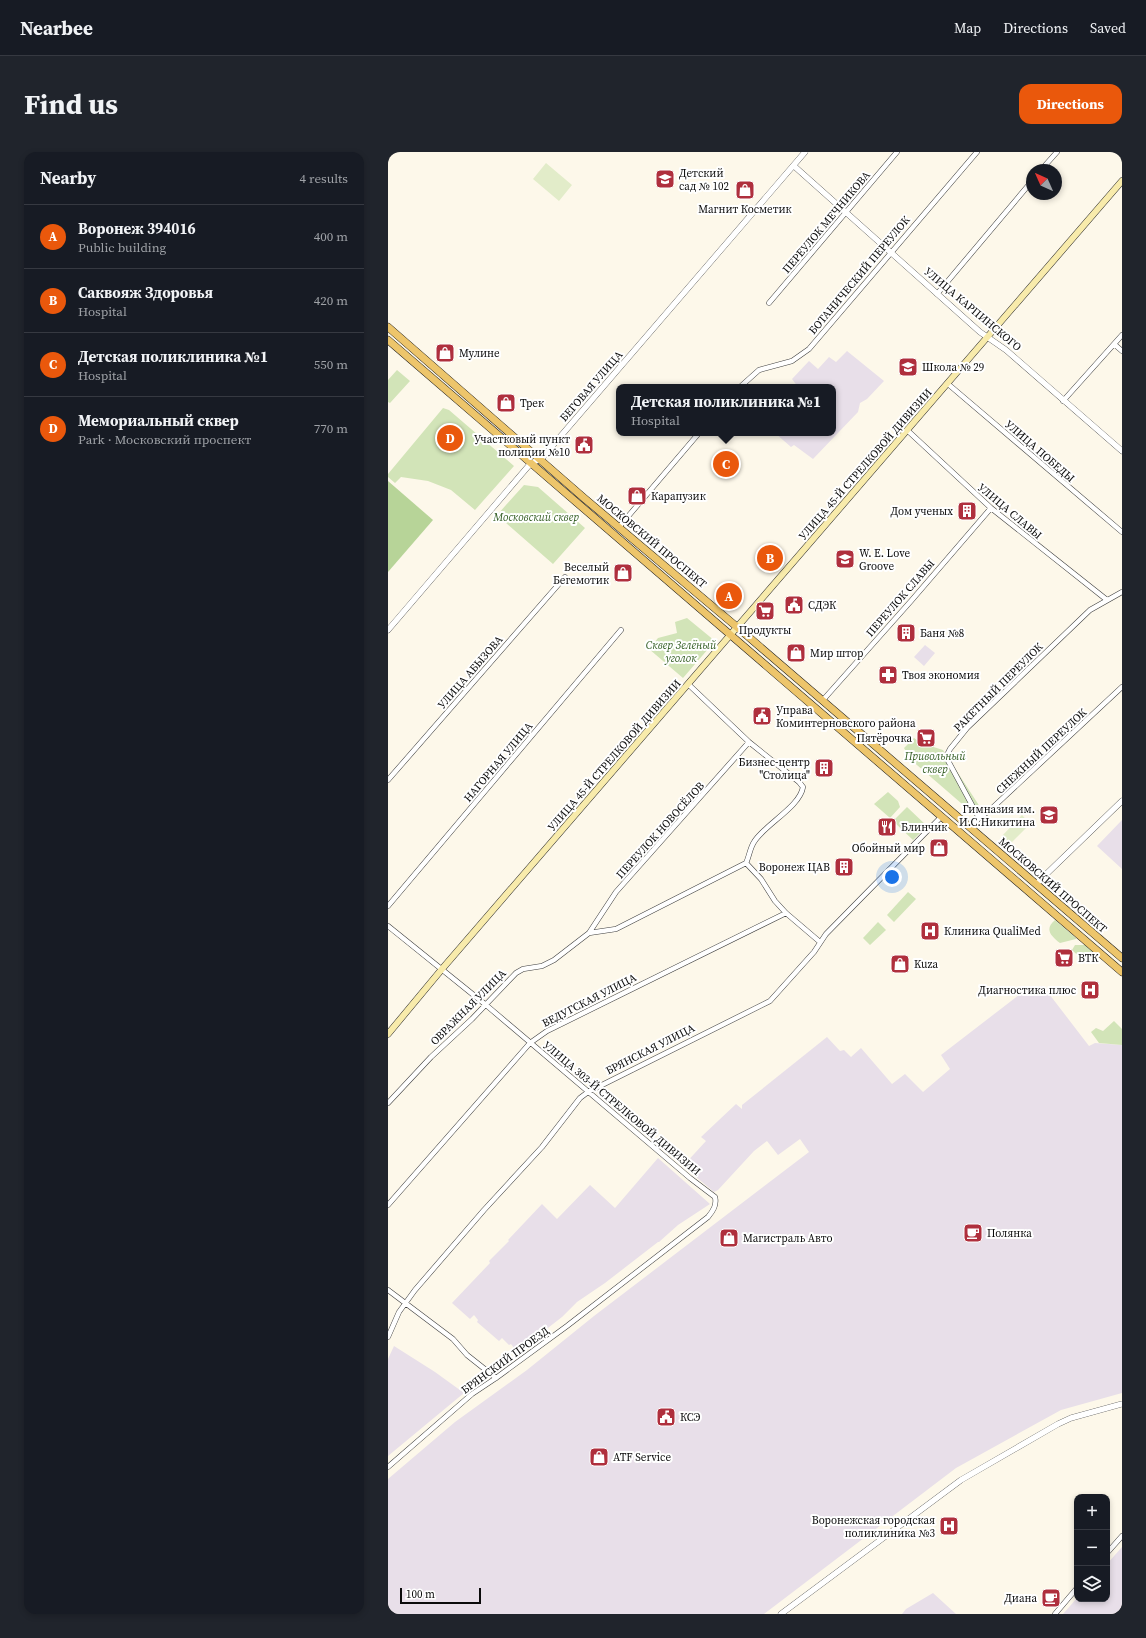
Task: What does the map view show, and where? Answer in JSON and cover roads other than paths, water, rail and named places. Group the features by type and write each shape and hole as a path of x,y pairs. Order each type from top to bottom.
{"main road":[{"name":"УЛИЦА 45-Й СТРЕЛКОВОЙ ДИВИЗИИ","path":"388,1034 730,634 948,384 1122,181"},
{"name":"МОСКОВСКИЙ ПРОСПЕКТ","path":"388,326 619,527 737,626 1122,958"},
{"name":"МОСКОВСКИЙ ПРОСПЕКТ","path":"388,340 1122,972"},
{"name":"БРЯНСКАЯ УЛИЦА","path":"941,817 949,809"}],"street":[{"name":"БЕГОВАЯ УЛИЦА","path":"388,630 531,463 541,459 805,152"},
{"name":"ПЕРЕУЛОК МЕЧНИКОВА","path":"769,303 897,152"},
{"name":"БОТАНИЧЕСКИЙ ПЕРЕУЛОК","path":"743,384 759,370 792,361 809,349 890,252 977,152"},
{"path":"1046,164 1057,152"},
{"name":"УЛИЦА КАРПИНСКОГО","path":"794,166 937,294 988,337 1006,350 1122,451"},
{"path":"937,294 1026,188"},
{"path":"1063,401 1122,335"},
{"path":"1114,344 1122,351"},
{"name":"УЛИЦА ПОБЕДЫ","path":"948,384 1122,532"},
{"name":"УЛИЦА СЛАВЫ","path":"907,430 991,508 1107,600"},
{"path":"619,527 696,436"},
{"name":"ПЕРЕУЛОК СЛАВЫ","path":"823,700 991,508"},
{"name":"УЛИЦА АБЫЗОВА","path":"388,780 565,577"},
{"name":"РАКЕТНЫЙ ПЕРЕУЛОК","path":"979,818 946,757 950,749 967,728 1090,610 1122,592"},
{"name":"НАГОРНАЯ УЛИЦА","path":"388,906 622,630"},
{"path":"588,933 616,929 746,863 754,842 802,792 803,787 800,782 749,742 688,684"},
{"name":"СНЕЖНЫЙ ПЕРЕУЛОК","path":"971,828 979,818 1006,796 1122,687"},
{"name":"ПЕРЕУЛОК НОВОСЁЛОВ","path":"588,933 616,892 749,742"},
{"path":"1036,884 1122,801"},
{"name":"БРЯНСКАЯ УЛИЦА","path":"388,1337 405,1303 484,1210 542,1147 580,1098 588,1092 770,1001 814,952 826,934 941,817"},
{"path":"746,863 761,878 786,913 820,942"},
{"name":"ВЕДУГСКАЯ УЛИЦА","path":"388,1205 530,1043 554,1027 786,913"},
{"name":"УЛИЦА 303-Й СТРЕЛКОВОЙ ДИВИЗИИ","path":"388,926 486,1005 690,1178 715,1197"},
{"name":"ОВРАЖНАЯ УЛИЦА","path":"388,1103 431,1057 486,1005 516,972 523,969 542,966 554,960 588,933"},
{"name":"БРЯНСКИЙ ПРОЕЗД","path":"388,1467 472,1394 567,1326 708,1217 714,1210 716,1204 715,1197"},
{"path":"388,1290 452,1339 467,1355 496,1378"},
{"path":"782,1614 961,1480 1058,1424 1071,1418 1122,1404"},
{"path":"1110,1550 1122,1536"},
{"path":"1055,1614 1074,1592"}],"place":[{"name":"Детский сад № 102","path":"665,179"},
{"name":"Магнит Косметик","path":"745,190"},
{"name":"Мулине","path":"445,353"},
{"name":"Школа № 29","path":"908,367"},
{"name":"Трек","path":"506,403"},
{"name":"Мемориальный сквер","path":"450,438"},
{"name":"Участковый пункт полиции №10","path":"584,445"},
{"name":"Детская поликлиника №1","path":"726,464"},
{"name":"Карапузик","path":"637,496"},
{"name":"Дом ученых","path":"967,511"},
{"name":"Саквояж Здоровья","path":"770,558"},
{"name":"W. E. Love Groove","path":"845,559"},
{"name":"Веселый Бегемотик","path":"623,573"},
{"name":"Воронеж 394016","path":"729,596"},
{"name":"СДЭК","path":"794,605"},
{"name":"Продукты","path":"765,611"},
{"name":"Баня №8","path":"906,633"},
{"name":"Мир штор","path":"796,653"},
{"name":"Твоя экономия","path":"888,675"},
{"name":"Управа Коминтерновского района","path":"762,716"},
{"name":"Пятёрочка","path":"926,738"},
{"name":"Бизнес-центр \"Столица\"","path":"824,768"},
{"name":"Гимназия им. И.С.Никитина","path":"1049,815"},
{"name":"Блинчик","path":"887,827"},
{"name":"Обойный мир","path":"939,848"},
{"name":"Воронеж ЦАВ","path":"844,867"},
{"name":"Клиника QualiMed","path":"930,931"},
{"name":"ВТК","path":"1064,958"},
{"name":"Kuza","path":"900,964"},
{"name":"Диагностика плюс","path":"1090,990"},
{"name":"Полянка","path":"973,1233"},
{"name":"Магистраль Авто","path":"729,1238"},
{"name":"КСЭ","path":"666,1417"},
{"name":"ATF Service","path":"599,1457"},
{"name":"Воронежская городская поликлиника №3","path":"949,1526"},
{"name":"Диана","path":"1051,1598"}],"park label":[{"name":"Московский сквер","path":"536,517"},
{"name":"Сквер Зелёный уголок","path":"681,651"},
{"name":"Привольный сквер","path":"935,762"}]}
